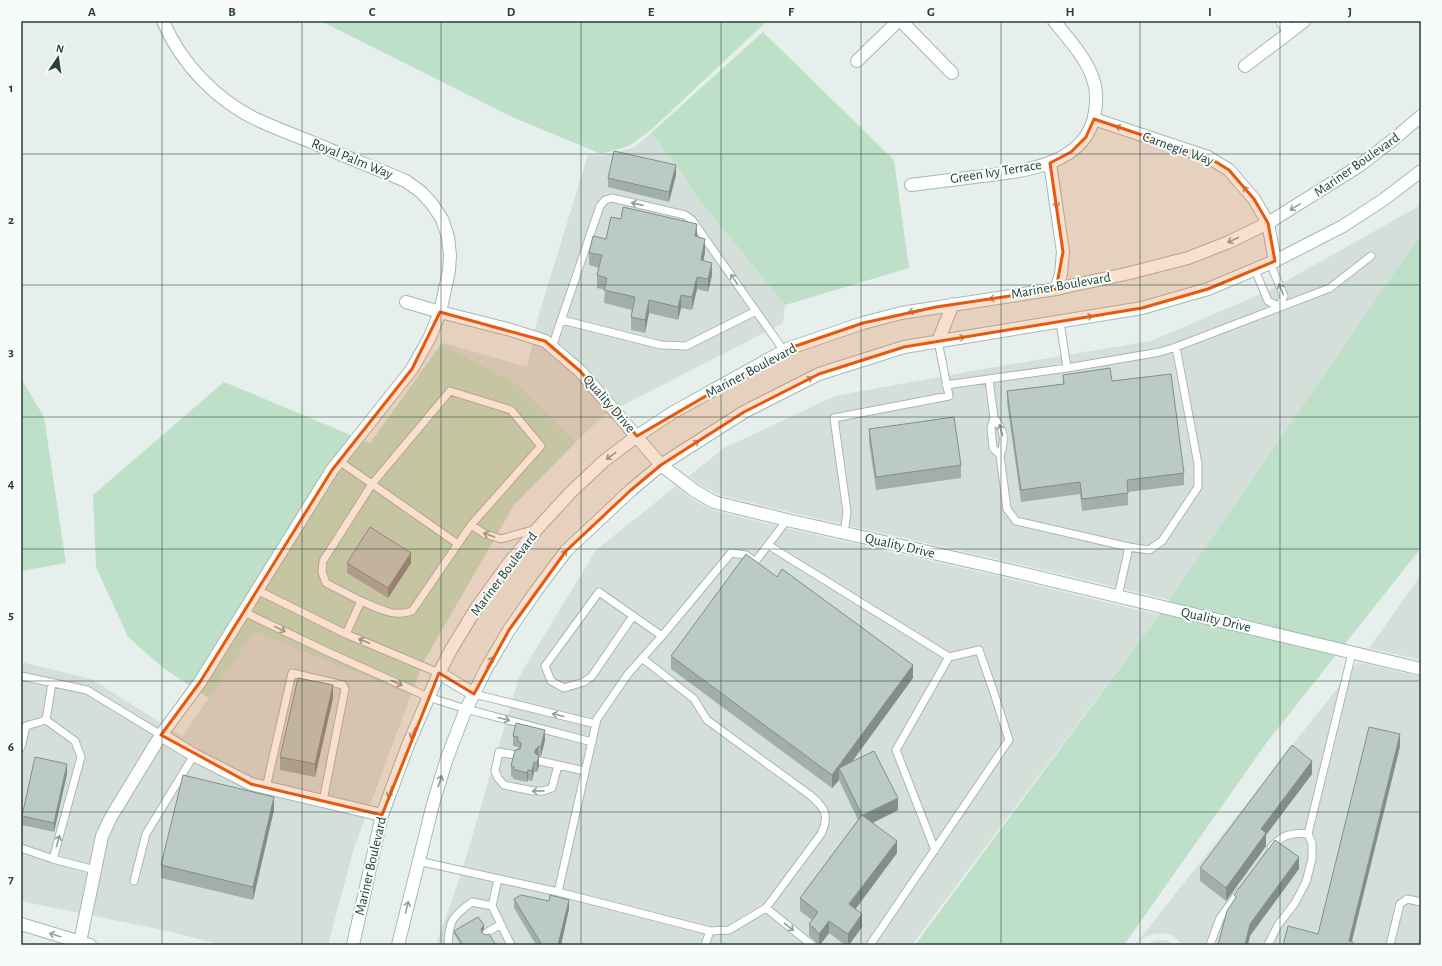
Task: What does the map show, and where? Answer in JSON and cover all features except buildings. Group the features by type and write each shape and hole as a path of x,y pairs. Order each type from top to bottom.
{"street":[{"name":"Royal Palm Way","path":"85,944 95,870 102,836 111,817 161,735 200,682 332,470 412,370 430,337 440,312 449,271 450,255 448,237 442,219 432,204 421,192 406,181 259,121 234,106 213,90 195,71 179,50 163,21"},
{"path":"857,62 899,21 952,73"},
{"name":"Green Ivy Terrace","path":"911,184 1002,174 1034,168 1050,163 1070,152 1086,137 1094,119 1097,97 1093,78 1078,50 1054,21"},
{"path":"1282,21 1290,32"},
{"path":"1244,66 1304,21"},
{"name":"Mariner Boulevard","path":"353,945 382,815 408,745 439,673 452,648 477,607 506,567 537,529 570,493 604,461 637,436 672,413 784,351 863,323 901,313 1056,289 1130,273 1188,258 1228,242 1268,223 1359,166 1394,140 1421,116"},
{"name":"Carnegie Way","path":"1094,119 1208,157 1230,170 1254,198 1268,223 1272,262"},
{"path":"1050,163 1063,252 1061,274 1056,289"},
{"path":"398,945 418,861 447,758 466,709 485,671 509,630 566,551 625,495 661,465 744,412 818,374 904,347 1142,308 1208,289 1255,270 1343,226 1383,200 1421,171"},
{"path":"406,302 440,312"},
{"path":"938,341 953,304"},
{"name":"Quality Drive","path":"440,312 511,330 545,341 580,371 661,465 695,491 714,502 1118,596 1421,669"},
{"path":"439,673 474,694"},
{"path":"161,735 194,755 250,784 382,815"},
{"path":"21,924 85,944"}],"lane":[{"path":"552,347 600,206 605,200 612,198 685,215 692,220 784,351"},
{"path":"946,385 1067,368 1160,352 1330,288 1371,256"},
{"path":"1272,262 1284,296 1279,307"},
{"path":"1255,270 1268,301 1279,307"},
{"path":"562,320 661,345 686,346 756,311"},
{"path":"1060,322 1067,368"},
{"path":"844,533 847,512 834,418 948,396 938,341"},
{"path":"994,418 1001,427 1004,446 1000,455 1007,509 1016,521 1129,547 1149,550 1162,540 1198,487 1198,464 1176,347"},
{"path":"989,379 994,418 991,428 993,448 1000,455"},
{"path":"450,391 512,410 542,446 471,525 412,611 404,614 395,614 361,601 326,583 322,572 323,561 372,484 450,391"},
{"path":"339,461 458,544"},
{"path":"558,892 597,719 612,695 628,674 662,636 731,553 746,555 755,562 787,520"},
{"path":"471,525 485,534 501,539 537,529"},
{"path":"768,545 949,657 978,650 1009,740 870,945"},
{"path":"1118,596 1129,547"},
{"path":"257,590 346,634 439,673"},
{"path":"634,616 592,676 584,682 564,688 551,681 545,666 599,592 634,616 662,636"},
{"path":"346,634 361,601"},
{"path":"244,612 428,697 466,709 592,742"},
{"path":"1268,945 1278,925 1295,903 1306,882 1312,859 1312,843 1308,834 1352,653"},
{"path":"935,850 896,750 949,657"},
{"path":"418,861 558,892 710,931 728,930 766,908 821,834 826,824 825,812 818,802 810,795 707,720 694,699 642,658"},
{"path":"266,788 292,673 343,685 345,689 323,802"},
{"path":"21,676 87,690 161,735"},
{"path":"46,720 52,683"},
{"path":"474,694 596,724"},
{"path":"21,747 26,726 46,720"},
{"path":"46,720 75,741 81,757 53,859"},
{"path":"516,756 499,752 495,771 498,778 504,785 533,791 543,791 552,788 558,765"},
{"path":"134,881 146,834 194,755"},
{"path":"540,761 585,771"},
{"path":"1268,853 1276,841 1288,834 1298,832 1308,834"},
{"path":"21,848 53,859 95,870"},
{"path":"498,879 492,906 509,944"},
{"path":"1210,945 1220,918 1246,883"},
{"path":"1390,945 1400,904 1407,899 1421,902"},
{"path":"448,945 449,928 456,914 472,902 492,906"},
{"path":"766,908 812,945"},
{"path":"486,933 501,924"},
{"path":"705,945 710,931"}],"highlighted area":[{"path":"1094,119 1208,157 1229,170 1254,199 1268,223 1275,261 1208,289 1142,308 904,347 819,374 744,412 661,465 631,490 566,551 509,630 474,694 439,673 382,815 251,784 161,735 200,682 332,470 412,369 440,312 545,341 580,371 637,436 787,349 863,323 936,307 1056,289 1063,252 1050,163 1071,152 1086,137"}],"shaded area":[{"path":"651,133 681,172 696,196 785,305 783,323 604,415 576,442 516,383 441,344 444,343 527,367 538,317 588,155 602,156 632,148"},
{"path":"1421,205 1421,235 1170,600 717,494 699,484 689,476 724,448 835,396 1151,341 1268,291"},
{"path":"676,486 692,499 712,510 1159,615 912,945 436,945 462,871 519,677 596,550"},
{"path":"1421,575 1421,660 1369,648"},
{"path":"254,630 411,695 354,848 328,945 222,945 163,930 21,900 21,662 91,679 182,736"},
{"path":"1358,662 1421,677 1421,945 1183,945 1172,935 1163,933 1153,934 1143,938 1135,945"},
{"path":"1155,941 1168,941 1174,945 1145,945"}],"green space":[{"path":"321,21 767,21 651,130 629,146 601,154 510,116"},
{"path":"763,32 894,160 909,268 785,305 696,196 681,172 651,133"},
{"path":"1421,234 1421,548 1267,742 1124,945 915,945 1159,615"},
{"path":"441,344 516,383 576,442 514,505 423,663 411,695 254,631 209,698 163,668 128,637 96,567 93,495 224,382 370,443"},
{"path":"21,378 44,417 66,563 21,571"}]}
